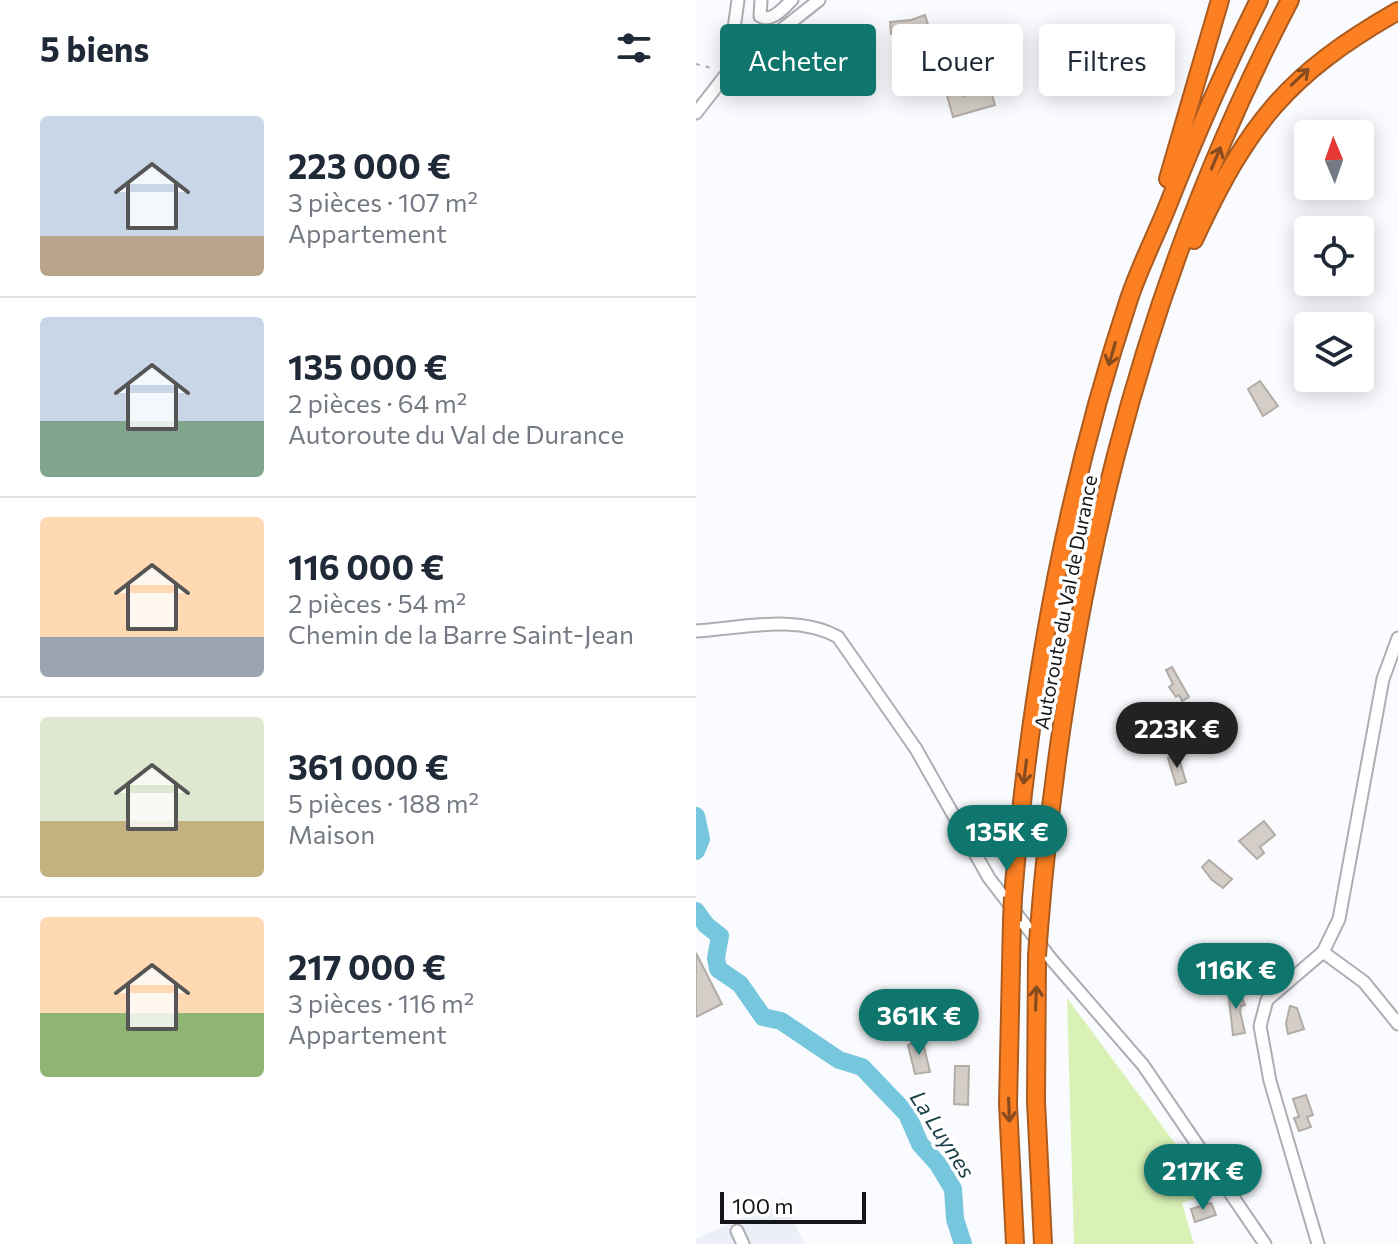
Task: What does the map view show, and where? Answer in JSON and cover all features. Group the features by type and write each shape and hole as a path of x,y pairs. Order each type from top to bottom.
{"highway":[{"path":"1136,280 1220,0"},
{"name":"Autoroute du Val de Durance","path":"1015,1244 1008,1088 1013,897 1031,728 1061,557 1101,394 1136,280 1196,135 1259,0"},
{"name":"Autoroute du Val de Durance","path":"1043,1244 1036,1101 1037,956 1046,831 1072,649 1110,473 1150,336 1206,182 1290,0"},
{"path":"1150,336 1228,169 1256,125 1312,67 1398,11"}],"street":[{"path":"735,24 738,0"},
{"path":"761,0 760,16 764,19 769,19 792,0"},
{"path":"789,24 819,0"},
{"path":"696,113 720,82"},
{"path":"696,631 804,624 838,637 916,749 989,878 1052,960 1143,1065 1265,1244"},
{"path":"1318,1244 1270,1081 1260,1026 1267,1000 1323,952 1339,919 1383,679 1394,659 1398,638"},
{"path":"1323,952 1364,982 1398,1024"},
{"path":"737,1231 743,1244"}],"path":[{"path":"696,64 720,70"}],"shaded area":[{"path":"783,1198 804,1244 696,1244 696,1239"}],"green space":[{"path":"1067,998 1212,1193 1182,1203 1194,1244 1074,1244"}],"building":[{"path":"925,15 928,24 892,24 891,34 890,22"},
{"path":"947,96 992,96 995,105 953,117"},
{"path":"1260,381 1278,406 1263,416 1248,389"},
{"path":"1172,667 1189,697 1182,701 1169,687 1173,684 1166,670"},
{"path":"1178,755 1186,782 1176,785 1168,758"},
{"path":"1264,821 1275,835 1260,847 1264,853 1257,859 1239,841"},
{"path":"1209,860 1232,879 1223,888 1202,867"},
{"path":"696,953 722,1004 696,1017"},
{"path":"1238,988 1245,1005 1241,1006 1240,1011 1245,1033 1233,1035 1228,990"},
{"path":"1290,1006 1297,1008 1304,1029 1288,1034 1286,1023"},
{"path":"922,1039 930,1072 915,1074 908,1045"},
{"path":"955,1066 969,1066 968,1105 954,1104"},
{"path":"1306,1095 1313,1115 1307,1117 1311,1127 1299,1131 1294,1118 1299,1117 1293,1099"},
{"path":"1211,1203 1216,1215 1195,1222 1191,1209"}],"waterway":[{"name":"La Luynes","path":"696,816 701,839 696,851"},
{"name":"La Luynes","path":"696,911 706,925 720,936 716,958 718,969 740,984 763,1017 781,1021 839,1060 862,1067 907,1114 920,1144 938,1164 953,1189 955,1219 963,1244"}]}
